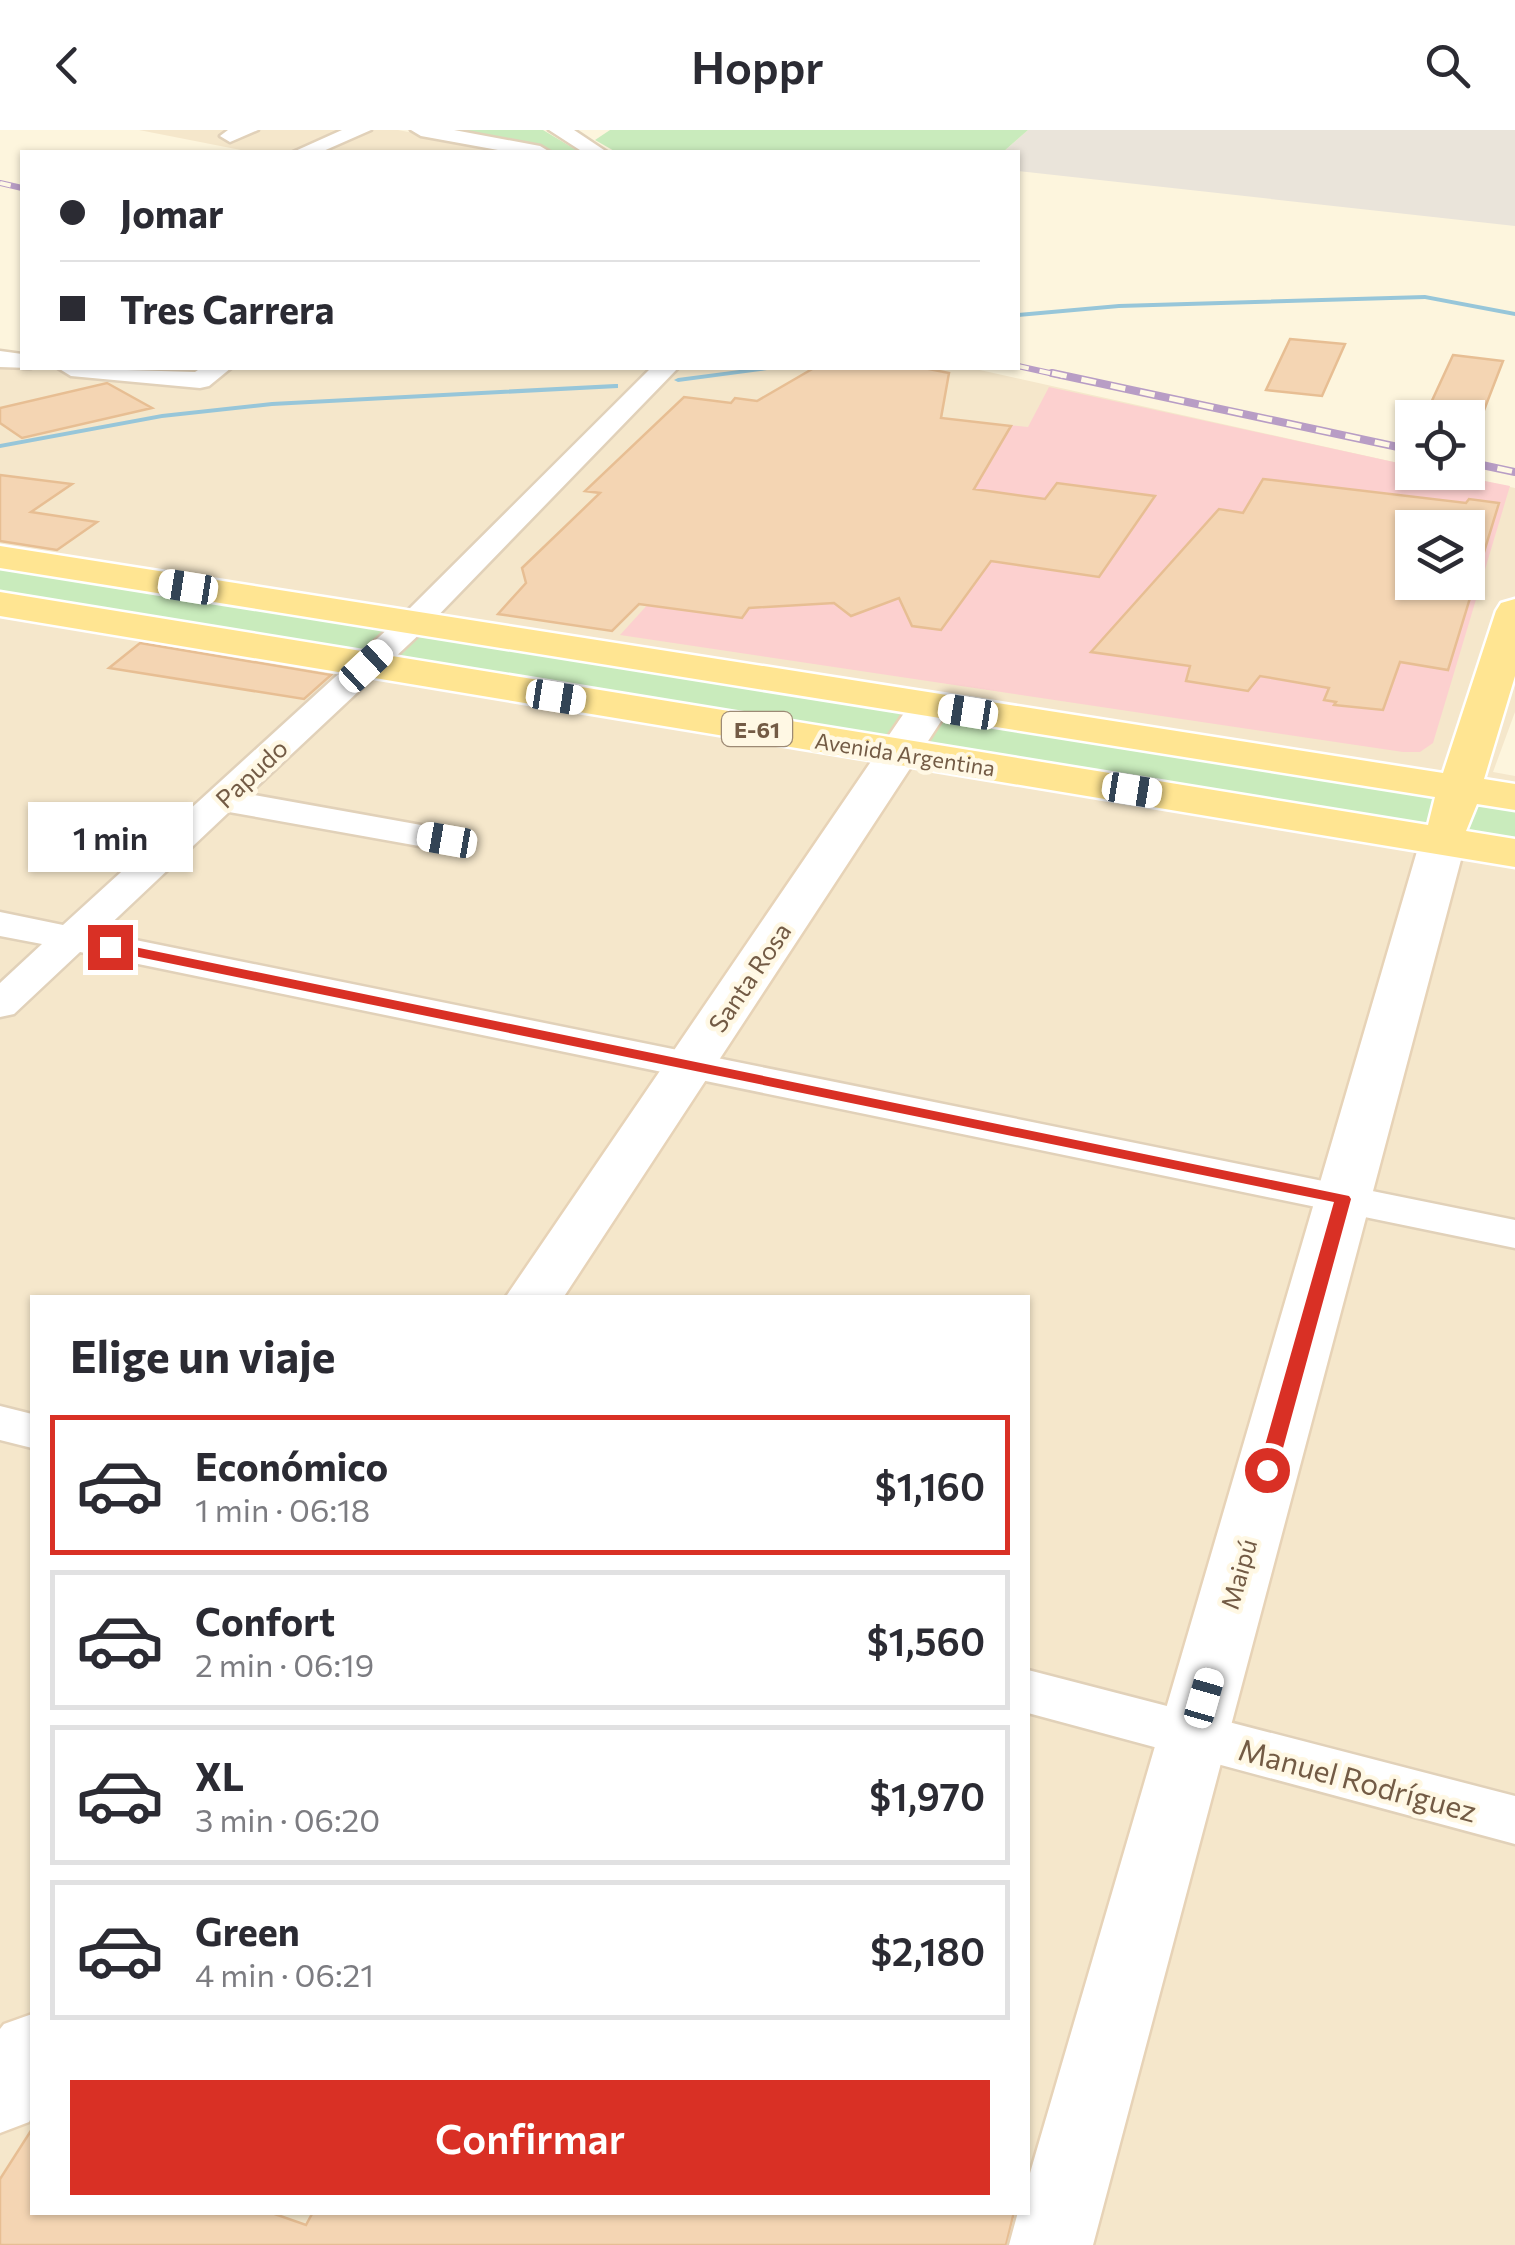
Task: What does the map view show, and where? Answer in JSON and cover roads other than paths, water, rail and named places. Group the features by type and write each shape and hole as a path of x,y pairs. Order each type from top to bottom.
{"main road":[{"name":"Avenida Argentina","path":"0,557 930,706 1451,815 1515,853"},
{"name":"Avenida Argentina","path":"0,604 899,752 1451,815 1515,797"},
{"path":"1451,815 1515,612"},
{"name":"Santa Rosa","path":"536,1295 930,706"},
{"name":"Maipú","path":"1051,2245 1451,815"},
{"path":"0,2097 30,2051"}],"street":[{"path":"309,150 361,130"},
{"path":"421,130 522,150"},
{"path":"558,130 593,150"},
{"path":"418,150 454,136"},
{"path":"120,370 200,380 215,370"},
{"name":"Papudo","path":"0,1005 413,622 663,370"},
{"path":"221,800 447,840"},
{"path":"0,924 1515,1234"},
{"path":"0,1423 30,1430"},
{"name":"Manuel Rodríguez","path":"1030,1693 1515,1820"}],"waterway":[{"path":"1020,315 1119,306 1425,297 1515,314"},
{"path":"678,380 752,370"},
{"path":"0,446 162,416 272,404 615,386"}],"railway":[{"path":"0,183 20,188"},
{"path":"1020,366 1063,376"},
{"path":"1052,373 1395,446"},
{"path":"1485,466 1515,472"}]}
